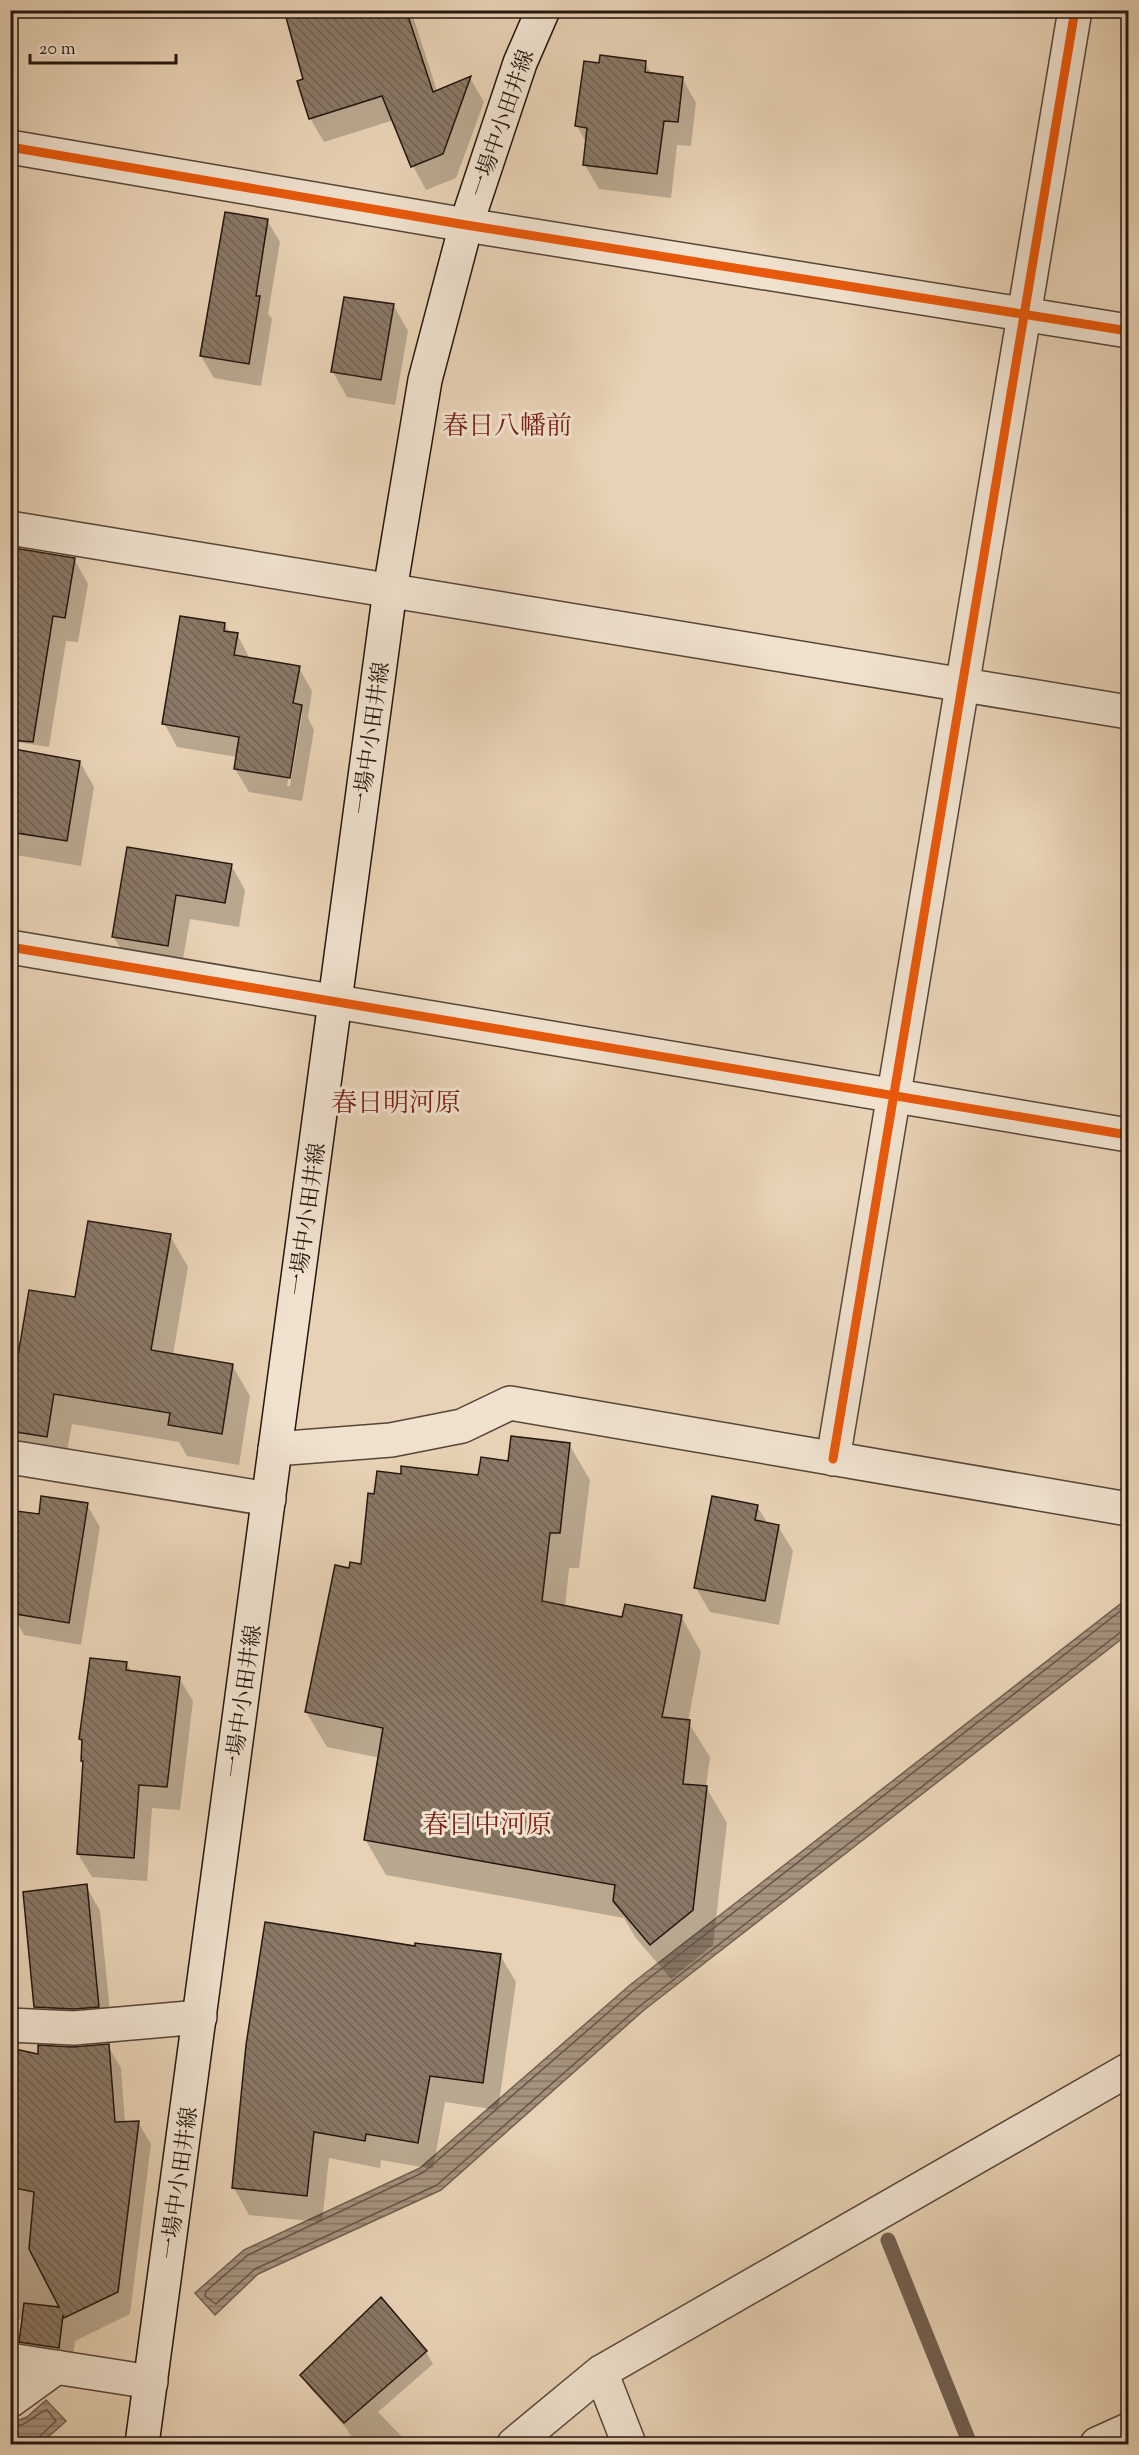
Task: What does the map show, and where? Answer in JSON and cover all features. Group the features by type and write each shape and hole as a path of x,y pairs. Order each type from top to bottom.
{"street":[{"name":"一場中小田井線","path":"142,2445 390,590 425,380 466,225 520,63 543,10"},
{"path":"833,1459 1075,10"},
{"path":"10,147 466,225 1128,331"},
{"path":"10,528 1128,712"},
{"path":"10,947 1128,1134"},
{"path":"275,1449 391,1440 462,1426 510,1403 1128,1509"},
{"path":"10,1457 269,1499"},
{"path":"10,2025 74,2028 200,2017"},
{"path":"514,2445 601,2372 1128,2070"},
{"path":"10,2360 151,2382"},
{"path":"10,2401 57,2367"},
{"path":"601,2372 629,2445"},
{"path":"1098,2445 1128,2430"}],"water":[{"path":"1128,1598 1128,1634 644,2010 441,2190 258,2274 215,2315 195,2293 244,2250 420,2168 630,1985"},
{"path":"46,2400 66,2421 42,2441 30,2444 11,2444 11,2423 27,2417"}],"building":[{"path":"284,10 406,10 433,92 471,76 443,154 411,167 382,96 309,119 297,81 303,79"},
{"path":"600,55 646,61 645,72 683,77 678,122 664,121 657,174 583,165 587,128 575,126 584,61 599,63"},
{"path":"225,212 268,219 256,296 260,296 249,364 200,356"},
{"path":"344,297 394,304 381,380 331,372"},
{"path":"14,548 75,558 65,618 53,616 33,742 10,740 10,566"},
{"path":"180,616 225,623 224,631 238,633 234,655 300,666 293,703 302,705 290,778 234,769 239,737 162,724"},
{"path":"14,749 80,761 67,841 10,832 10,770"},
{"path":"127,847 232,864 225,903 176,895 168,946 112,937"},
{"path":"88,1221 171,1234 151,1350 233,1364 222,1434 168,1425 170,1413 54,1394 47,1437 10,1431 10,1403 29,1290 75,1297"},
{"path":"511,1436 570,1443 560,1533 550,1533 542,1601 622,1617 625,1604 682,1615 662,1717 690,1720 683,1784 707,1786 693,1910 650,1945 613,1901 615,1885 364,1840 383,1728 305,1712 335,1565 349,1568 350,1562 361,1564 368,1493 374,1494 377,1471 401,1474 401,1466 478,1475 481,1457 508,1461"},
{"path":"41,1496 88,1503 69,1623 10,1613 10,1545 16,1511 39,1514"},
{"path":"712,1496 758,1505 755,1520 779,1525 765,1601 694,1588"},
{"path":"90,1658 127,1662 126,1670 180,1677 167,1787 139,1785 134,1858 77,1854 83,1761 81,1761 82,1740 79,1739"},
{"path":"87,1884 99,2007 74,2009 34,2007 23,1892"},
{"path":"265,1922 415,1946 415,1943 501,1954 483,2083 430,2076 418,2143 366,2134 365,2141 314,2132 307,2196 232,2188 246,2045"},
{"path":"109,2044 115,2122 139,2121 118,2292 64,2318 63,2315 59,2348 19,2342 24,2303 59,2307 29,2249 34,2192 10,2187 10,2048 38,2054 38,2045 73,2047"},
{"path":"381,2297 427,2351 344,2423 300,2375"}],"waterway":[{"path":"888,2240 970,2444"}],"cycle path":[{"path":"833,1459 1075,10"},
{"path":"10,147 466,225 1128,331"},
{"path":"10,947 1128,1135"}],"district":[{"name":"春日八幡前","path":"507,425"},
{"name":"春日明河原","path":"396,1102"},
{"name":"春日中河原","path":"487,1824"}]}
